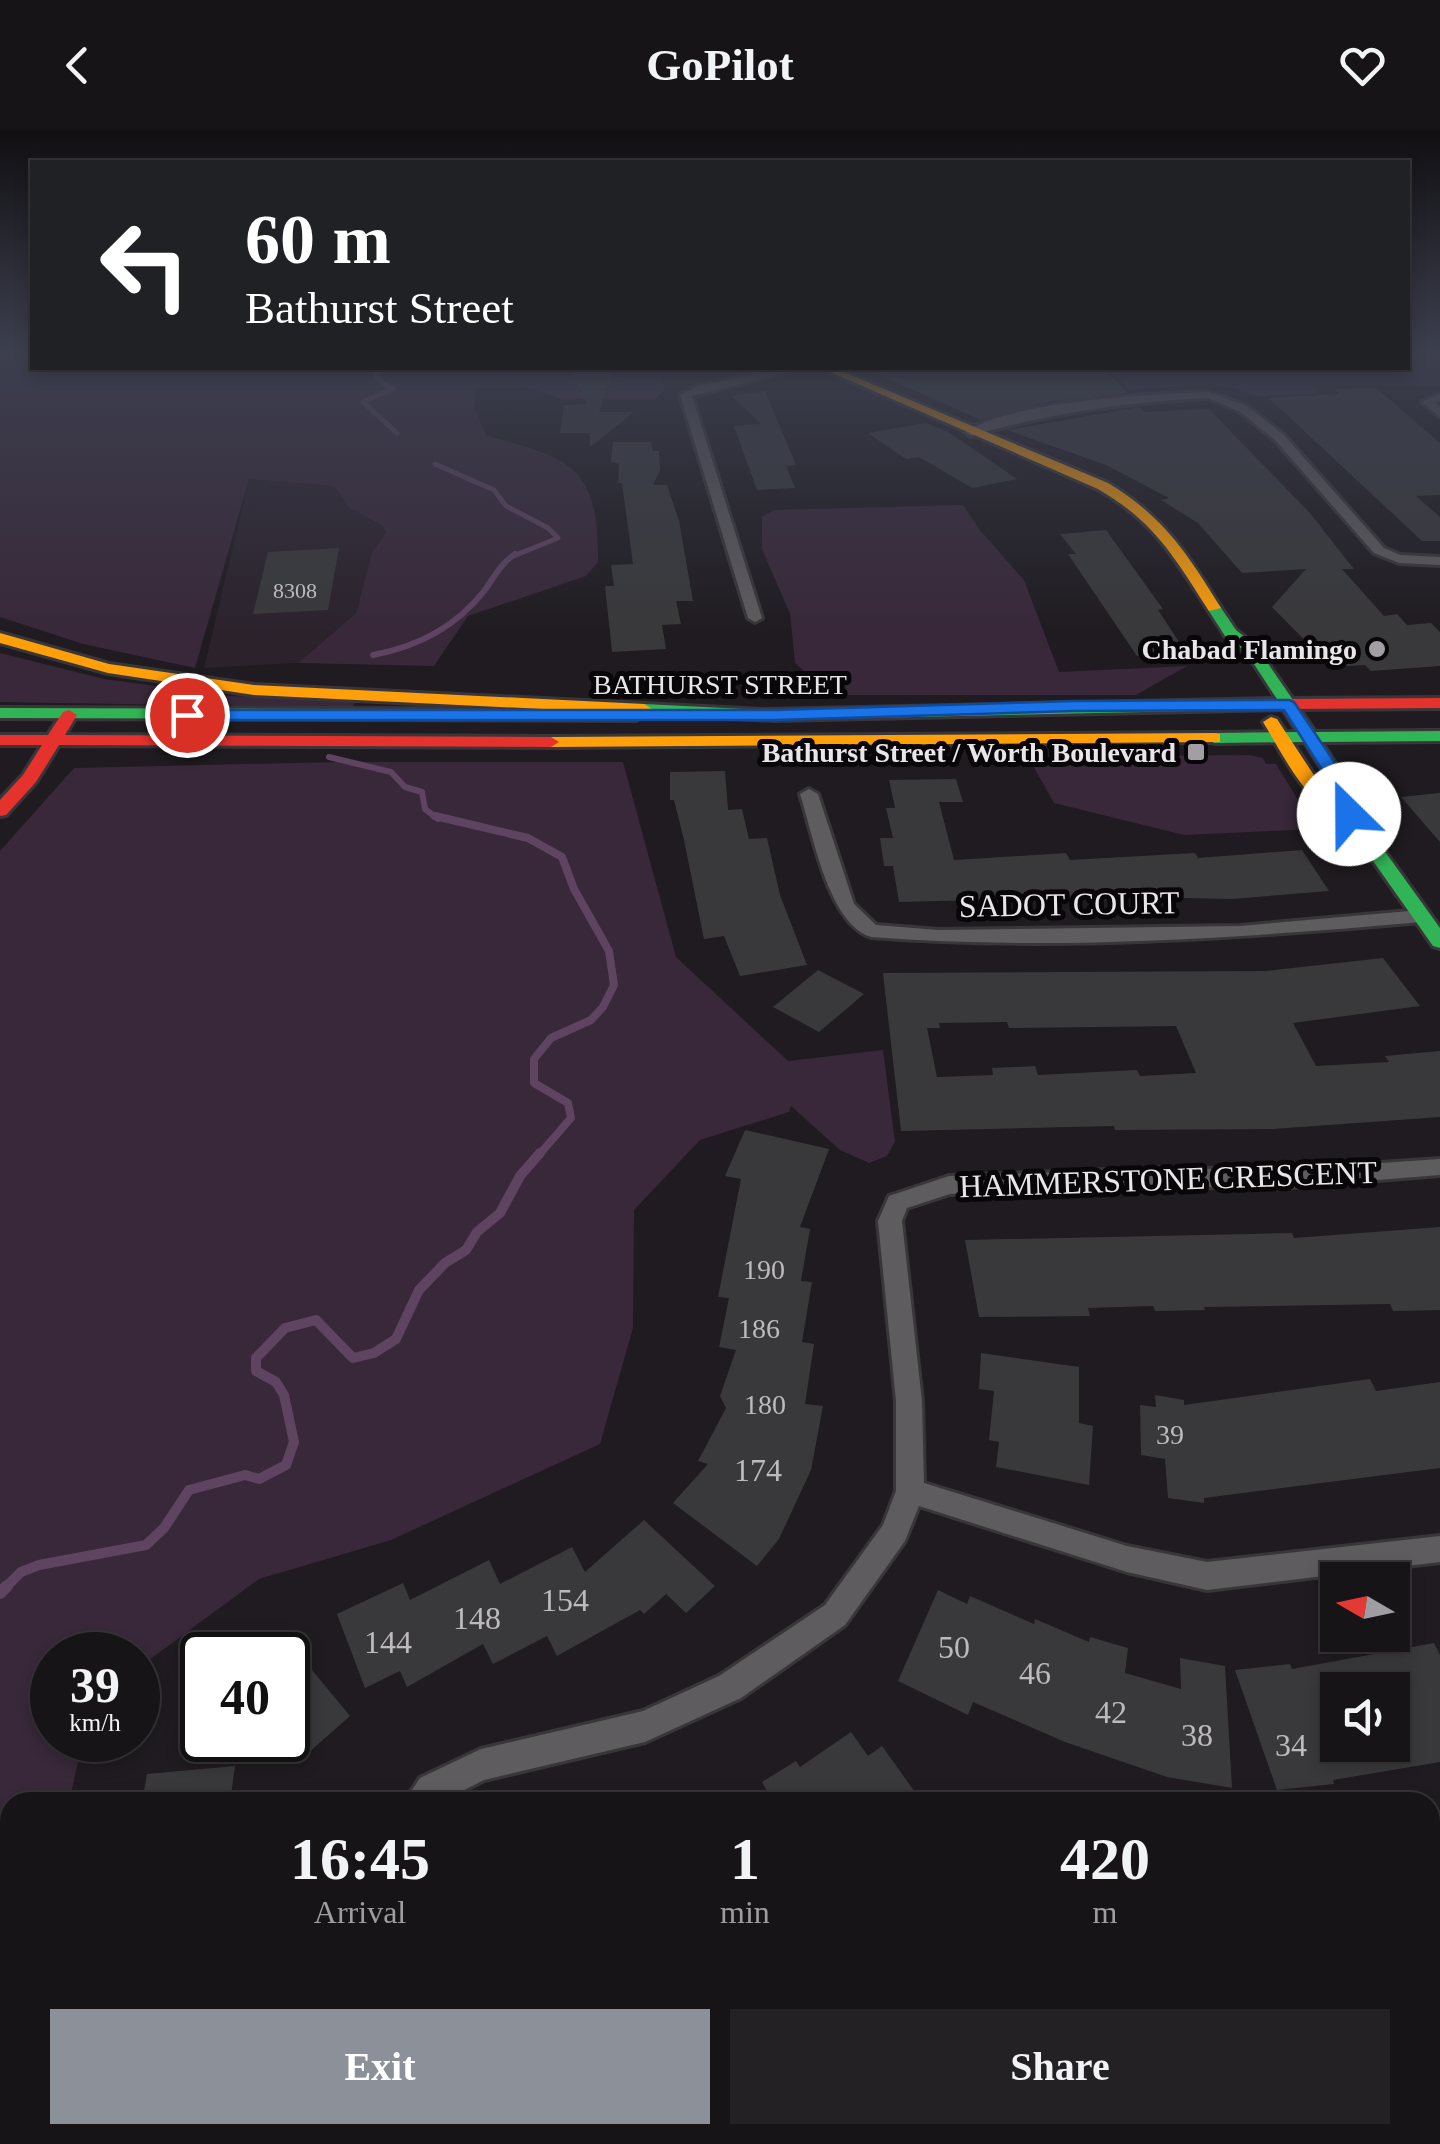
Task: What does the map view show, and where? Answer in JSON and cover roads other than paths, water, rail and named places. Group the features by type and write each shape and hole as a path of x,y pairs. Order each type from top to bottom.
{"main road":[{"path":"1007,446 1059,466 1136,504 1161,524 1230,633 1251,649 1289,705 1346,793 1349,814"},
{"path":"1230,633 1230,649 1318,796 1349,814 1440,942"},
{"path":"0,638 108,668 254,690 776,715"},
{"name":"BATHURST STREET","path":"0,713 776,715 1074,706 1440,703"},
{"path":"0,811 30,778 69,715"},
{"name":"BATHURST STREET","path":"0,740 869,741 1440,736"}],"street":[{"path":"702,446 756,618"},
{"path":"1284,446 1380,551 1412,561 1440,561"},
{"name":"SADOT COURT","path":"810,794 845,906 871,931 938,936 1240,932 1421,916"},
{"name":"HAMMERSTONE CRESCENT","path":"428,1792 481,1766 644,1726 730,1688 835,1615 896,1532 910,1491 909,1401 890,1222 897,1202 949,1186 1165,1177 1277,1179 1440,1167"},
{"path":"910,1491 1128,1559 1207,1576 1440,1549"}],"waterway":[{"path":"435,464 494,490 506,506 548,528 558,538 512,556"},
{"path":"373,655 405,647 448,625 473,604 512,556"},
{"path":"329,757 391,772 405,787 422,792 425,809 438,819"},
{"path":"435,816 528,838 562,857 574,889 609,951 614,985 603,1007 591,1020 551,1038 534,1059 534,1083 568,1103 571,1118 538,1156"},
{"path":"0,1593 21,1572 39,1565 146,1545 164,1528 189,1490 245,1475 259,1479 286,1465 294,1442 284,1395 276,1382 256,1371 256,1358 285,1328 316,1320 353,1358 374,1353 396,1339 419,1290 445,1263 466,1250 477,1232 500,1213 520,1176 540,1153"}],"place":[{"name":"Chabad Flamingo","path":"1377,649"},
{"name":"Bathurst Street / Worth Boulevard","path":"1196,752"}]}
